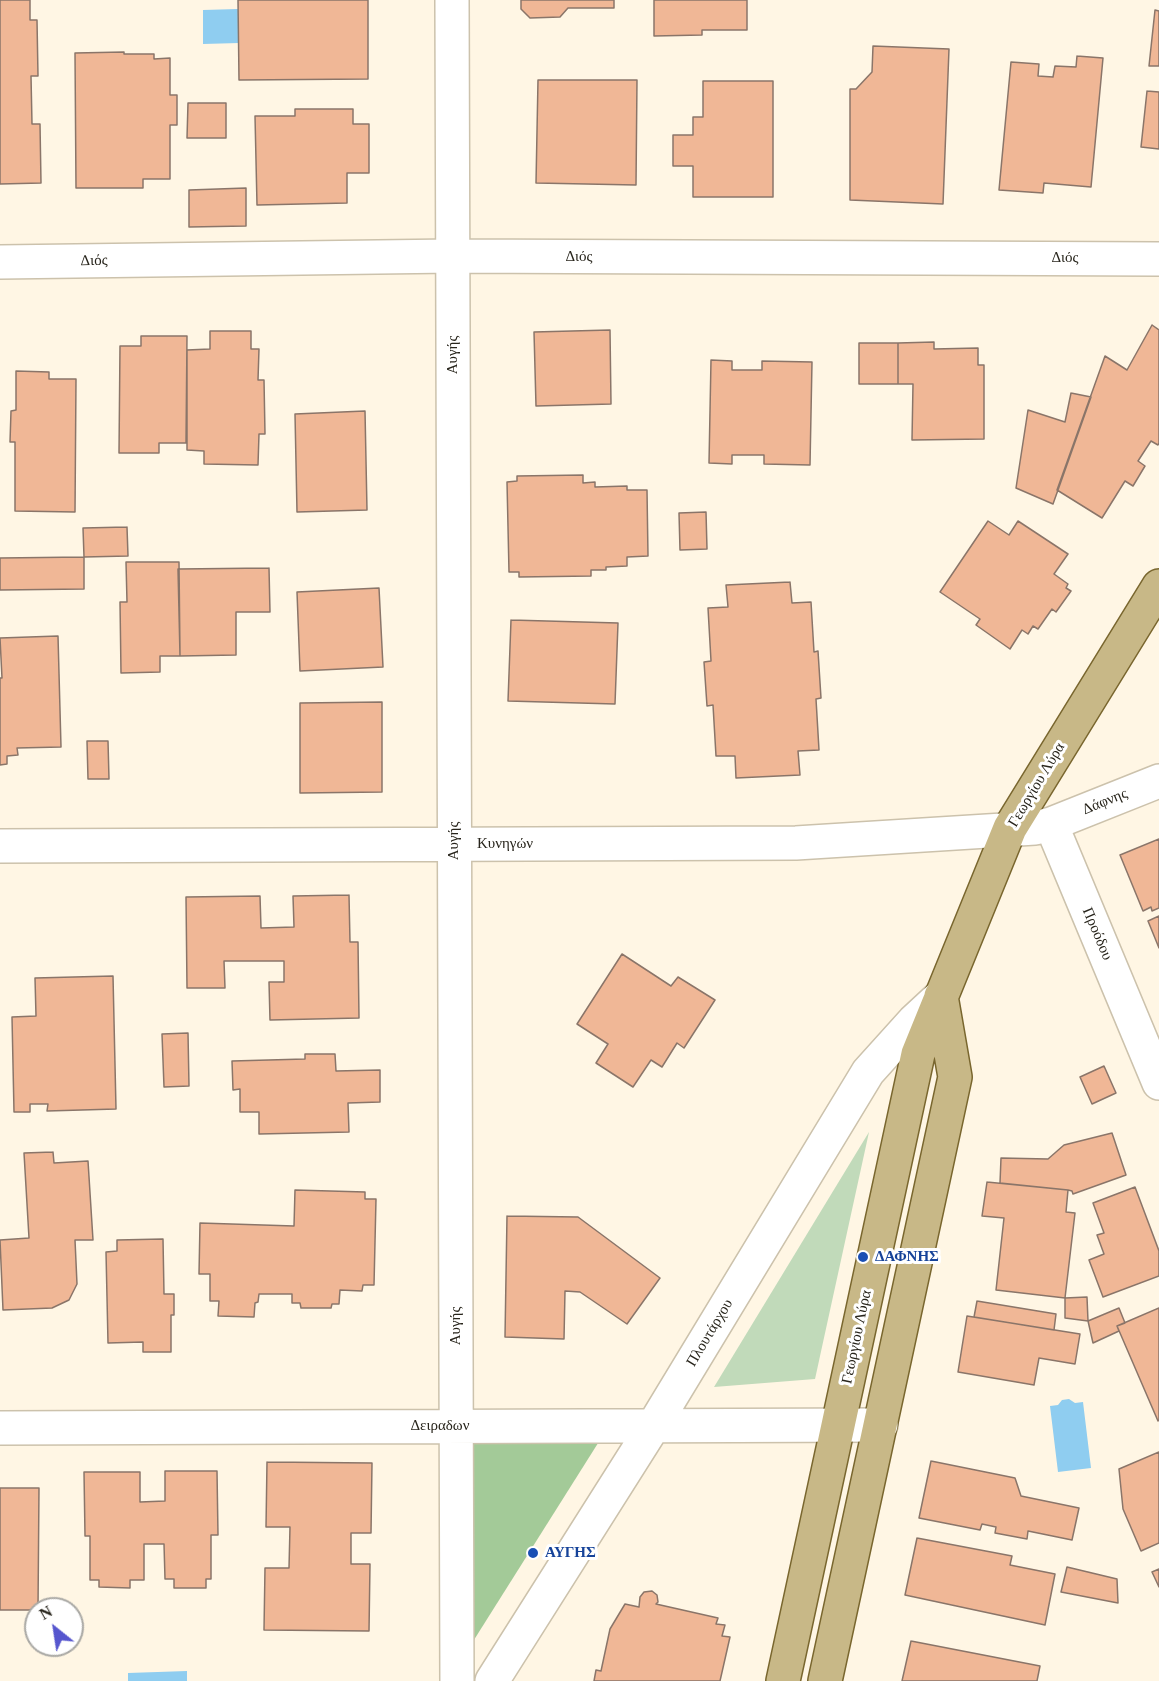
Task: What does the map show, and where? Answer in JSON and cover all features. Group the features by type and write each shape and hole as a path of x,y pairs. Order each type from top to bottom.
{"main road":[{"name":"Γεωργίου Λύρα","path":"783,1681 918,1054 1010,828 1159,586"},
{"path":"825,1681 955,1077 941,996"}],"street":[{"name":"Αυγής","path":"452,0 457,1681"},
{"name":"Διός","path":"0,262 453,256 1159,259"},
{"name":"Δάφνης","path":"1051,824 1159,781"},
{"path":"1010,828 1035,828 1051,824"},
{"name":"Προόδου","path":"1051,824 1159,1083"},
{"name":"Κυνηγών","path":"0,846 796,843 1010,828"},
{"name":"Πλουτάρχου","path":"492,1681 654,1425 868,1072 914,1021 941,996"},
{"name":"Δειραδων","path":"0,1428 880,1425"}],"green space":[{"path":"869,1132 815,1379 714,1387"},
{"path":"461,1432 600,1440 472,1643"}],"water":[{"path":"238,9 239,43 203,44 203,10"},
{"path":"1069,1399 1075,1403 1083,1402 1091,1468 1058,1472 1050,1406 1058,1405 1062,1400"},
{"path":"187,1671 187,1681 128,1681 128,1673"}],"building":[{"path":"0,0 30,0 30,20 37,20 38,76 31,76 32,124 40,124 41,183 0,184"},
{"path":"238,0 368,0 368,79 239,80"},
{"path":"521,0 614,0 614,8 568,8 560,17 530,18 521,9"},
{"path":"654,0 747,0 747,30 702,30 702,35 654,36"},
{"path":"1155,10 1159,11 1159,66 1149,66"},
{"path":"873,46 949,49 943,204 850,200 850,89 856,89 872,72"},
{"path":"124,52 124,54 154,54 154,59 170,58 170,95 177,95 177,125 170,125 170,179 143,179 143,188 76,188 75,53"},
{"path":"1077,56 1103,58 1091,187 1044,183 1043,193 999,190 1011,62 1039,64 1038,76 1053,77 1055,66 1076,67"},
{"path":"538,80 637,80 636,185 536,183"},
{"path":"703,81 773,81 773,197 693,197 693,166 673,166 673,135 693,135 693,117 703,117"},
{"path":"1147,91 1159,92 1159,149 1141,147"},
{"path":"188,103 226,103 226,138 187,138"},
{"path":"295,109 353,109 353,124 369,124 369,173 347,173 347,203 257,205 255,116 295,116"},
{"path":"246,188 246,226 189,227 189,190"},
{"path":"1152,325 1159,330 1159,443 1158,445 1151,441 1138,461 1145,466 1133,486 1125,481 1102,518 1057,490 1105,356 1127,370"},
{"path":"610,330 611,404 536,406 534,332"},
{"path":"210,331 251,331 251,349 259,349 258,380 264,380 265,434 259,434 258,465 204,464 204,451 187,450 187,350 210,349"},
{"path":"141,336 187,336 186,443 159,443 159,453 119,453 120,346 141,346"},
{"path":"934,342 934,349 978,348 978,365 984,365 984,439 912,440 913,384 898,384 898,343"},
{"path":"859,343 898,343 898,384 859,384"},
{"path":"711,360 732,361 732,370 762,370 762,361 812,362 810,465 764,464 764,455 732,455 732,464 709,463"},
{"path":"16,371 49,372 49,379 76,379 75,512 15,511 15,442 10,442 11,411 16,410"},
{"path":"1071,393 1091,397 1053,504 1016,488 1028,410 1065,422"},
{"path":"365,411 367,510 297,512 295,414"},
{"path":"583,475 583,483 595,482 595,487 627,486 627,490 647,490 648,556 627,557 627,566 591,570 591,576 519,577 519,572 509,572 507,482 517,481 517,476"},
{"path":"706,512 707,549 680,550 679,513"},
{"path":"988,521 1009,535 1018,521 1068,554 1054,574 1068,584 1066,588 1071,591 1056,612 1052,609 1038,629 1033,626 1028,634 1022,630 1010,649 976,625 980,619 940,592"},
{"path":"127,527 128,556 84,557 83,528"},
{"path":"84,557 84,589 0,590 0,558"},
{"path":"126,562 179,562 180,656 160,656 160,672 121,673 120,602 127,602"},
{"path":"269,568 270,612 236,612 236,655 180,656 178,569"},
{"path":"790,582 792,603 811,602 814,652 818,651 821,698 816,699 819,750 798,751 800,775 736,778 735,756 716,756 713,705 707,706 704,662 711,661 708,608 728,607 726,585"},
{"path":"379,588 383,667 300,671 297,592"},
{"path":"511,620 618,623 615,704 508,701"},
{"path":"58,636 61,747 17,748 18,755 7,756 7,764 0,765 0,678 2,678 0,638"},
{"path":"382,702 382,792 300,793 300,703"},
{"path":"87,741 108,741 109,779 88,779"},
{"path":"1159,839 1159,908 1152,911 1151,907 1143,911 1120,855"},
{"path":"349,895 350,942 358,942 359,1018 270,1020 269,982 284,982 284,961 224,961 225,988 187,988 186,897 260,896 261,928 294,927 293,896"},
{"path":"1159,916 1159,948 1148,921"},
{"path":"622,954 671,986 678,977 715,1000 684,1048 677,1043 662,1067 651,1060 633,1087 596,1063 608,1044 577,1024"},
{"path":"113,976 116,1109 47,1111 48,1104 30,1104 30,1112 14,1112 12,1017 36,1016 35,978"},
{"path":"188,1033 189,1086 164,1087 162,1034"},
{"path":"305,1054 335,1054 336,1071 380,1070 380,1102 348,1103 349,1132 259,1134 259,1112 240,1112 240,1089 233,1090 232,1061 305,1059"},
{"path":"1104,1066 1116,1093 1092,1104 1080,1077"},
{"path":"1112,1133 1126,1175 1073,1194 1068,1190 1000,1183 1001,1158 1048,1159 1064,1145"},
{"path":"53,1152 54,1163 88,1161 93,1240 75,1240 77,1284 69,1300 52,1308 3,1310 0,1240 29,1238 24,1153"},
{"path":"987,1182 1068,1190 1066,1212 1075,1213 1065,1298 996,1290 1004,1218 982,1216"},
{"path":"1135,1187 1159,1251 1159,1276 1103,1297 1089,1260 1104,1254 1097,1235 1104,1233 1093,1203"},
{"path":"295,1190 365,1192 365,1199 376,1199 374,1285 363,1285 362,1291 340,1290 339,1304 332,1304 331,1308 301,1308 300,1303 292,1303 292,1294 259,1294 258,1302 255,1303 254,1317 218,1316 219,1301 210,1301 210,1274 199,1274 200,1223 294,1226"},
{"path":"507,1216 578,1217 660,1278 627,1324 580,1292 565,1291 564,1339 505,1337"},
{"path":"163,1239 164,1294 174,1294 174,1315 171,1315 171,1352 143,1352 143,1342 108,1343 106,1252 117,1251 117,1240"},
{"path":"1087,1297 1088,1321 1065,1318 1065,1298"},
{"path":"977,1301 1056,1314 1054,1330 974,1317"},
{"path":"1119,1308 1125,1323 1117,1326 1119,1331 1093,1343 1088,1321"},
{"path":"1159,1308 1159,1420 1158,1421 1117,1326"},
{"path":"967,1316 1080,1334 1075,1364 1039,1358 1034,1385 958,1372"},
{"path":"1159,1452 1159,1543 1141,1551 1123,1509 1119,1469"},
{"path":"931,1461 1015,1478 1021,1496 1079,1508 1072,1540 1028,1531 1027,1539 995,1533 996,1527 982,1524 980,1530 919,1518"},
{"path":"267,1462 372,1463 371,1533 351,1533 351,1564 370,1564 369,1631 264,1630 265,1568 289,1568 290,1527 266,1527"},
{"path":"165,1471 217,1471 218,1535 211,1535 211,1579 206,1579 206,1588 174,1588 174,1579 165,1579 164,1544 144,1544 144,1580 130,1580 130,1588 99,1587 99,1580 90,1580 90,1536 85,1536 84,1472 140,1472 140,1502 165,1501"},
{"path":"0,1488 39,1488 38,1597 24,1597 24,1610 0,1610"},
{"path":"917,1538 1012,1556 1010,1565 1055,1574 1045,1625 905,1595"},
{"path":"1067,1567 1117,1579 1118,1603 1061,1592"},
{"path":"1159,1569 1159,1587 1152,1572"},
{"path":"652,1591 657,1595 656,1604 718,1618 716,1624 725,1625 722,1636 730,1637 720,1681 594,1681 596,1670 601,1671 610,1629 625,1604 639,1607 640,1597 644,1592"},
{"path":"911,1641 1040,1666 1037,1681 902,1681"}],"place":[{"name":"ΔΑΦΝΗΣ","path":"863,1257"},
{"name":"ΑΥΓΗΣ","path":"533,1553"}]}
